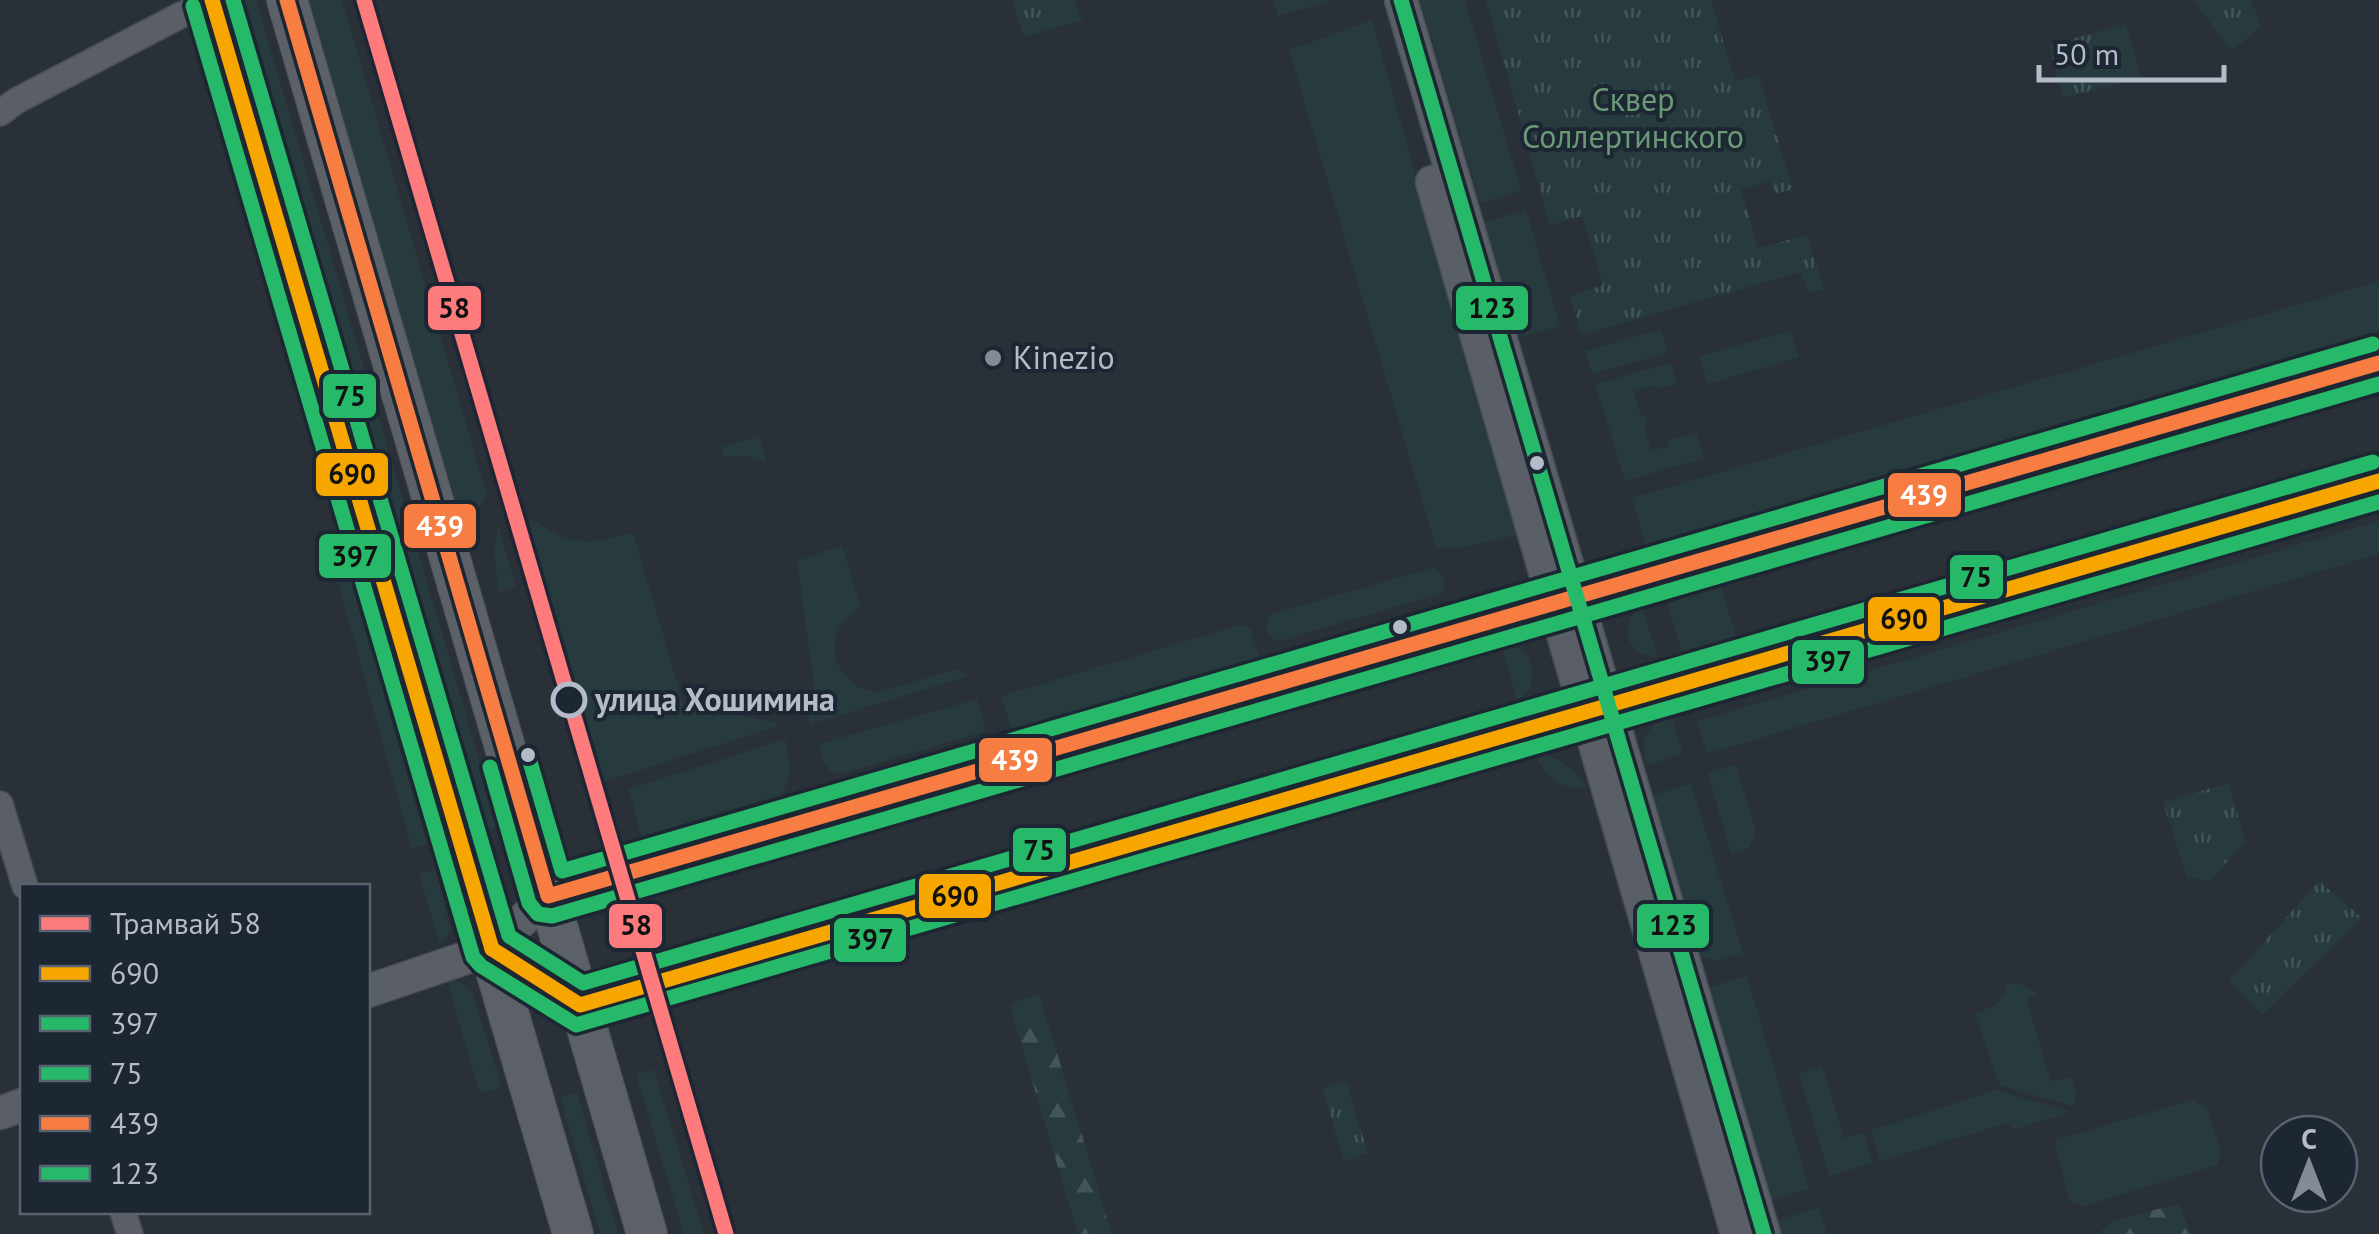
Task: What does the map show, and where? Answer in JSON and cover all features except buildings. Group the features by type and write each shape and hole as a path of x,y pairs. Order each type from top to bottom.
{"main road":[{"path":"287,0 646,1234"},
{"path":"213,1 574,1234"}],"street":[{"path":"1379,0 1597,709 1764,1234"},
{"path":"1401,0 1565,600"},
{"path":"0,113 16,101 213,1"},
{"path":"370,990 492,950 548,896 2379,363"},
{"path":"492,950 580,1005 2379,481"},
{"path":"1597,709 1737,1234"},
{"path":"0,804 24,884"}],"green space":[{"path":"238,0 256,0 499,827 481,832"},
{"path":"307,0 342,0 487,495 474,517 460,521"},
{"path":"1012,0 1075,0 1082,20 1024,37"},
{"path":"1273,0 1334,0 1278,16"},
{"path":"1420,0 1465,0 1521,191 1480,203"},
{"name":"Сквер Соллертинского","path":"1486,0 1711,0 1735,81 1758,75 1793,189 1775,194 1770,181 1741,190 1758,248 1807,235 1824,289 1809,293 1801,272 1581,335 1570,296 1603,285 1582,216 1550,225"},
{"path":"2193,0 2251,0 2261,26 2232,51"},
{"path":"1372,20 1517,535 1466,547 1436,548 1289,50"},
{"path":"2126,24 2141,78 2063,98 2049,45"},
{"path":"1526,210 1560,326 1518,338 1483,222"},
{"path":"2379,281 2379,331 1646,546 1632,498"},
{"path":"1661,329 1668,353 1592,374 1585,351"},
{"path":"1790,331 1799,357 1708,384 1699,356"},
{"path":"1671,363 1677,384 1656,390 1654,385 1634,392 1641,417 1646,416 1648,423 1644,425 1651,450 1696,432 1704,458 1625,481 1595,384"},
{"path":"759,436 767,463 753,457 724,456 721,447"},
{"path":"518,517 527,517 578,541 633,532 684,706 775,722 779,726 597,784"},
{"path":"2379,521 2379,554 1707,754 1697,721"},
{"path":"498,525 516,587 499,592 494,550"},
{"path":"842,545 861,607 847,617 835,643 841,670 851,681 880,692 957,669 969,676 811,724 806,707 814,686 797,561"},
{"path":"345,557 427,844 412,849 332,560"},
{"path":"1435,567 1445,578 1443,593 1276,642 1266,630 1268,615"},
{"path":"1720,583 1736,636 1682,652 1666,599"},
{"path":"1642,606 1658,658 1638,653 1627,638 1630,618"},
{"path":"1239,625 1250,628 1260,657 1012,730 1001,696"},
{"path":"1503,650 1523,650 1533,671 1528,690 1517,701"},
{"path":"977,699 986,731 846,773 832,773 824,764 818,744"},
{"path":"1671,713 1683,754 1646,766 1643,739 1659,717"},
{"path":"785,739 789,774 781,795 641,837 629,789"},
{"path":"1533,753 1564,764 1587,788 1561,784"},
{"path":"1736,764 1756,832 1749,848 1731,854 1708,773"},
{"path":"1691,783 1743,953 1719,961 1695,956 1648,797"},
{"path":"2229,783 2245,842 2210,881 2187,877 2163,802"},
{"path":"436,869 451,931 440,946 419,874"},
{"path":"2319,881 2362,918 2262,1015 2229,981"},
{"path":"445,974 471,989 502,1087 480,1094"},
{"path":"1747,976 1809,1188 1770,1201 1707,988"},
{"path":"2007,984 2019,984 2039,993 2026,998 2051,1081 2071,1077 2076,1090 2074,1107 2000,1085 1974,1013 1996,1004"},
{"path":"1039,994 1112,1234 1078,1234 1009,1004"},
{"path":"1822,1066 1844,1138 1864,1132 1873,1163 1829,1176 1799,1073"},
{"path":"654,1070 704,1234 684,1234 636,1074"},
{"path":"1346,1081 1368,1153 1344,1161 1322,1088"},
{"path":"1996,1090 2070,1112 2012,1130 2008,1123 1880,1161 1871,1130"},
{"path":"577,1092 618,1234 600,1234 560,1097"},
{"path":"2192,1100 2206,1107 2222,1152 2217,1165 2085,1206 2070,1202 2055,1142 2058,1139"},
{"path":"2178,1204 2191,1234 2102,1234 2114,1220"},
{"path":"1819,1207 1827,1234 1779,1234 1776,1221"}],"tram line":[{"name":"58","path":"364,0 726,1234"}],"transit line":[{"name":"690","path":"212,0 492,949"},
{"name":"75","path":"233,0 509,936 583,983 2373,462"},
{"name":"439","path":"287,0 548,896 2379,363"},
{"name":"123","path":"1401,0 1764,1234"},
{"name":"397","path":"193,6 473,957 481,966 576,1025 2379,502"},
{"name":"75","path":"528,755 562,871 2373,344"},
{"name":"397","path":"490,767 529,903 538,914 552,916 2379,384"},
{"name":"690","path":"492,949 580,1005 2379,481"}],"place":[{"name":"Kinezio","path":"993,358"},
{"name":"улица Хошимина","path":"569,700"}]}
